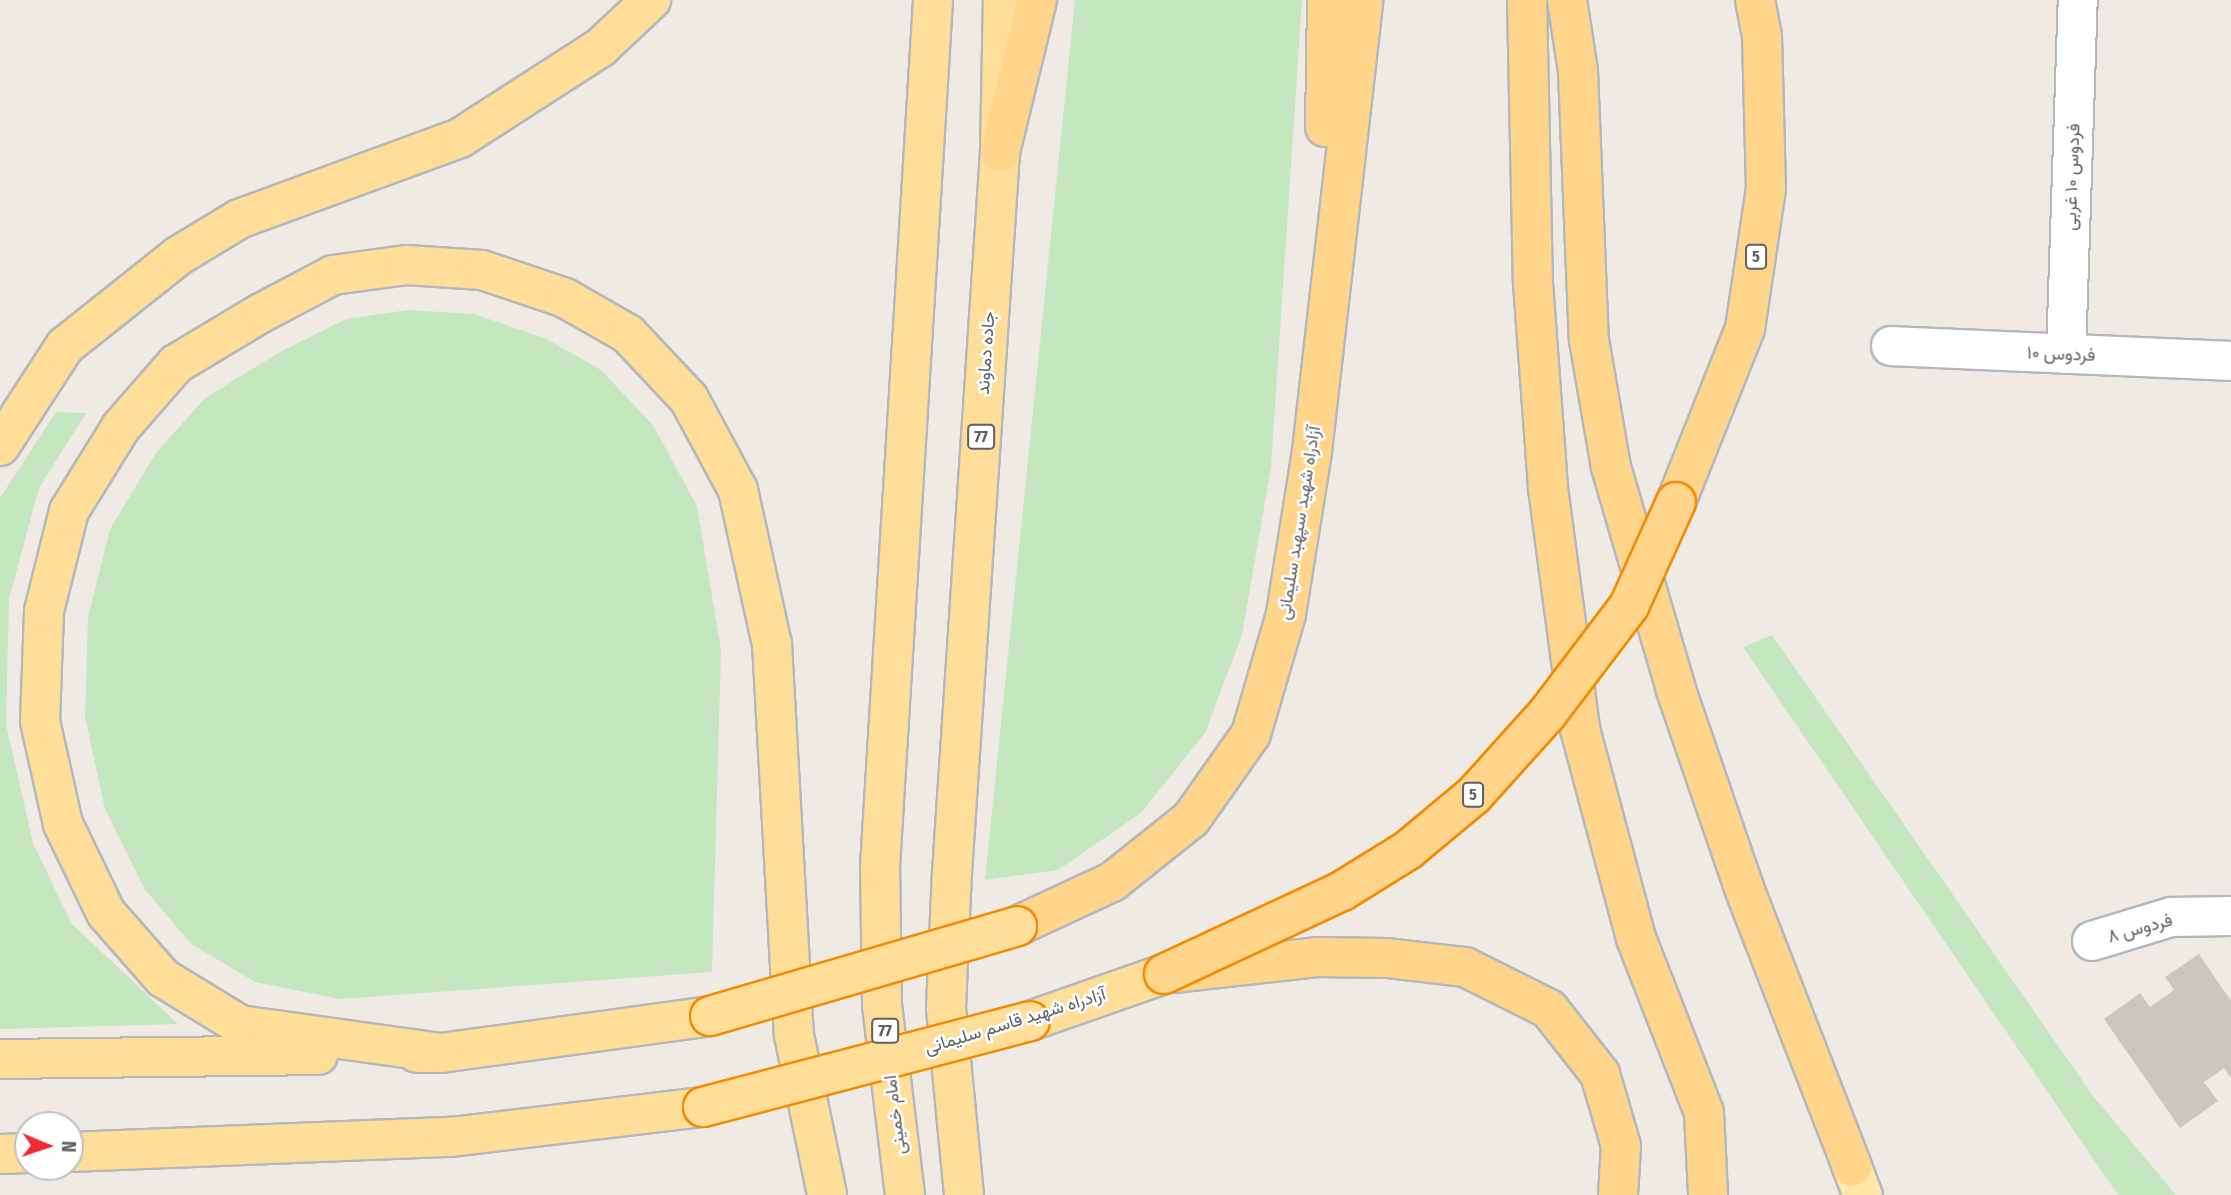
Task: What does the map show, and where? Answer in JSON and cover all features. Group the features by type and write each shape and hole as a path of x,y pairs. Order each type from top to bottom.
{"highway":[{"path":"0,446 65,346 178,256 239,219 460,138 601,47 651,0"},
{"name":"امام خمینی","path":"905,1195 882,1005 880,867 933,0"},
{"name":"جاده دماوند","path":"964,1195 946,1008 952,873 1000,152 1003,0"},
{"path":"1000,152 1037,0"},
{"path":"1312,451 1329,34 1327,0"},
{"name":"آزادراه شهید سپهبد سلیمانی","path":"441,1053 709,1016 1017,926 1112,882 1191,819 1251,734 1286,614 1312,451 1363,0"},
{"path":"1527,0 1533,283 1548,488 1580,729 1636,939 1704,1112 1708,1195"},
{"path":"1567,0 1578,71 1589,340 1611,467 1676,690 1744,888 1858,1181"},
{"name":"5","path":"1164,974 1342,891 1408,850 1474,795 1547,714 1629,606 1676,502 1745,329 1766,189 1762,36 1755,0"},
{"path":"441,1053 240,1025 163,978 106,913 63,824 40,721 44,611 69,511 121,427 176,364 261,313 333,275 407,265 482,270 565,298 628,334 689,399 738,490 772,644 794,1035 827,1195"},
{"path":"1164,974 1317,957 1387,958 1465,967 1549,1009 1600,1074 1621,1146 1618,1195"},
{"name":"آزادراه شهید قاسم سلیمانی","path":"84,1151 451,1137 703,1108 1030,1020 1164,974"},
{"path":"0,1059 441,1053"}],"street":[{"name":"فردوس ۱۰ غربی","path":"2066,354 2078,0"},
{"name":"فردوس ۱۰","path":"1891,346 2231,361"},
{"name":"فردوس ۸","path":"2092,941 2171,917 2231,916"}],"green space":[{"path":"1075,0 1302,0 1271,467 1242,635 1205,733 1141,813 1058,870 985,880"},
{"path":"408,310 474,314 547,339 601,370 653,425 697,506 721,650 712,972 340,999 255,982 191,944 144,888 105,809 85,717 88,617 110,529 156,453 205,398 282,351 346,319"},
{"path":"56,412 86,413 39,488 9,599 6,724 33,843 71,923 178,1024 0,1029 0,498"},
{"path":"1772,635 2093,1096 2176,1195 2118,1195 1743,647"}],"building":[{"path":"2199,954 2231,1001 2231,1078 2224,1068 2204,1082 2218,1101 2180,1128 2104,1019 2140,993 2150,1007 2174,990 2165,977"}]}
